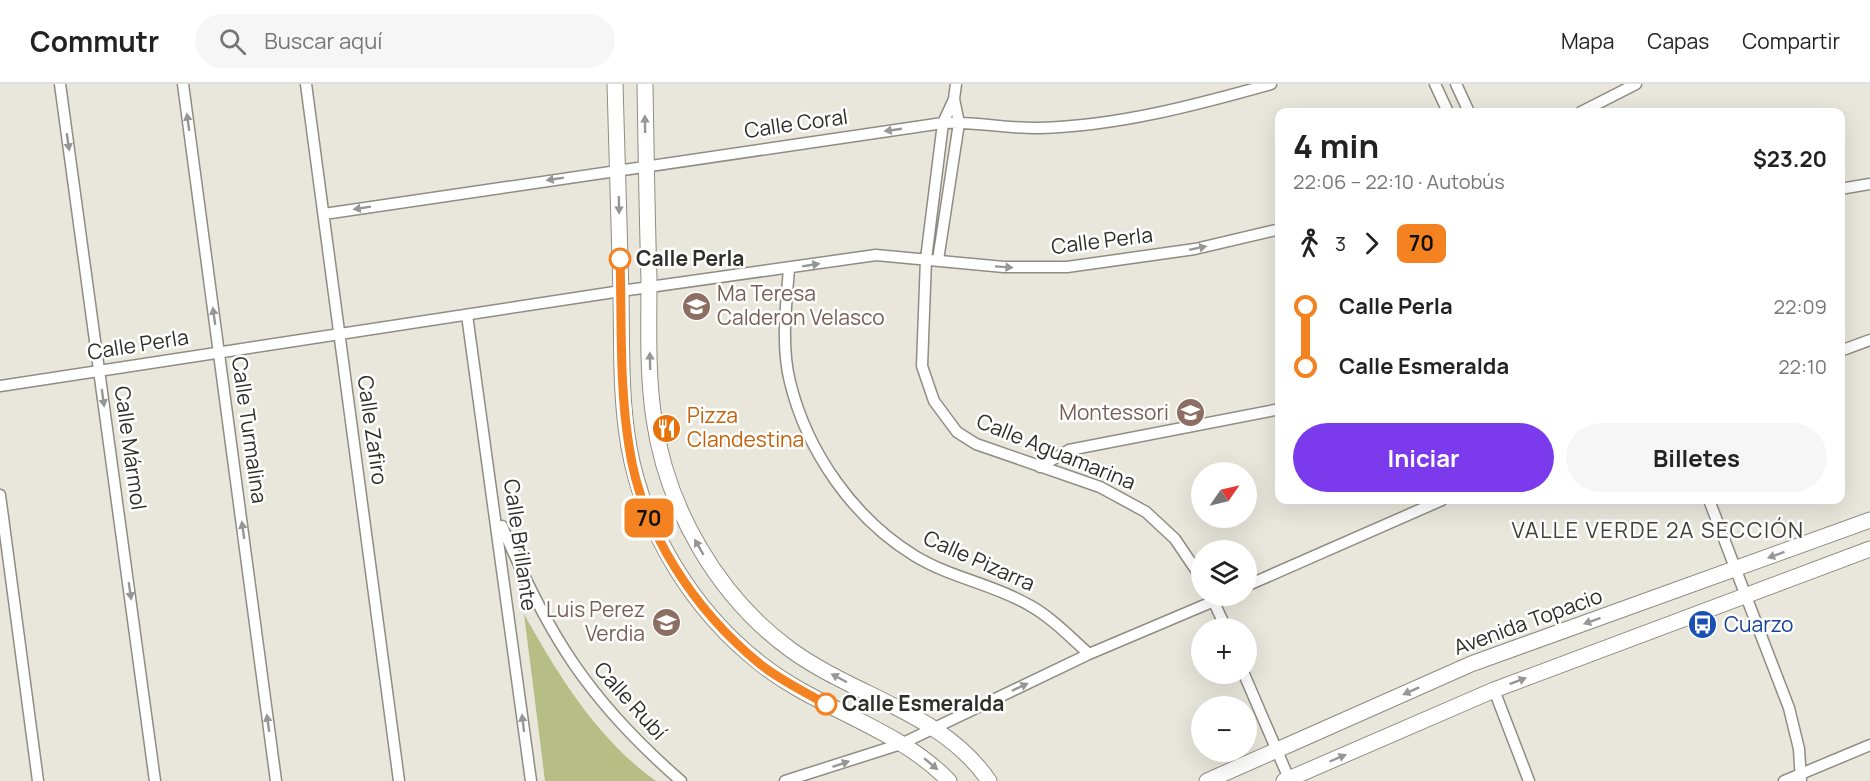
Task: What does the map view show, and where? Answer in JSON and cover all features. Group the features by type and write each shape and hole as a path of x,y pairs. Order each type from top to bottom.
{"main road":[{"path":"615,84 624,393 629,447 649,518 675,566 709,614 760,663 789,683 919,754 949,781"},
{"path":"645,84 651,392 654,421 681,510 718,577 766,632 804,659 934,728 962,748 989,781"},
{"name":"Avenida Topacio","path":"1206,781 1471,664 1870,520"},
{"path":"1288,780 1494,690 1870,549"}],"street":[{"name":"Calle Mármol","path":"60,84 155,781"},
{"name":"Calle Turmalina","path":"183,84 276,781"},
{"name":"Calle Zafiro","path":"308,84 399,781"},
{"name":"Calle Aguamarina","path":"956,84 954,99 943,123 926,259 922,366 934,401 957,432 976,444 1100,487 1146,512 1175,539 1191,563"},
{"name":"Calle Coral","path":"324,214 943,123 1036,129 1097,123 1201,104 1271,84"},
{"path":"1436,84 1446,108"},
{"path":"1456,84 1466,108"},
{"path":"1589,108 1636,84"},
{"name":"Calle Aguamarina","path":"938,261 959,123 954,99"},
{"path":"1845,188 1870,184"},
{"name":"Calle Perla","path":"0,386 621,291 876,255 1016,267 1088,265 1195,249 1275,230"},
{"name":"Calle Pizarra","path":"789,268 786,341 790,382 814,444 842,490 867,518 915,556 948,573 1028,604 1050,618 1089,654"},
{"name":"Calle Brillante","path":"467,315 496,512 531,781"},
{"path":"1845,349 1870,340"},
{"path":"1040,467 1069,450 1275,410"},
{"path":"0,495 38,781"},
{"path":"1257,581 1433,504"},
{"path":"1710,504 1789,708 1799,749 1801,778"},
{"name":"Calle Rubí","path":"496,512 539,608 579,674 630,735 681,781"},
{"path":"785,781 901,744 1194,606"},
{"path":"1248,684 1288,780"},
{"path":"1494,690 1529,781"},
{"path":"1784,781 1801,778 1870,745"}],"green space":[{"path":"524,614 565,683 581,705 616,746 656,781 545,781"}],"bus line":[{"name":"70","path":"620,259 624,393 629,447 649,518 661,543 691,590 728,634 760,663 826,704"}],"place":[{"name":"Calle Perla","path":"620,259"},
{"name":"Ma Teresa Calderon Velasco","path":"696,306"},
{"name":"Montessori","path":"1190,413"},
{"name":"Pizza Clandestina","path":"666,428"},
{"name":"Luis Perez Verdia","path":"666,622"},
{"name":"Cuarzo","path":"1703,625"},
{"name":"Calle Esmeralda","path":"826,704"}],"district":[{"name":"VALLE VERDE 2A SECCIÓN","path":"1658,530"}]}
